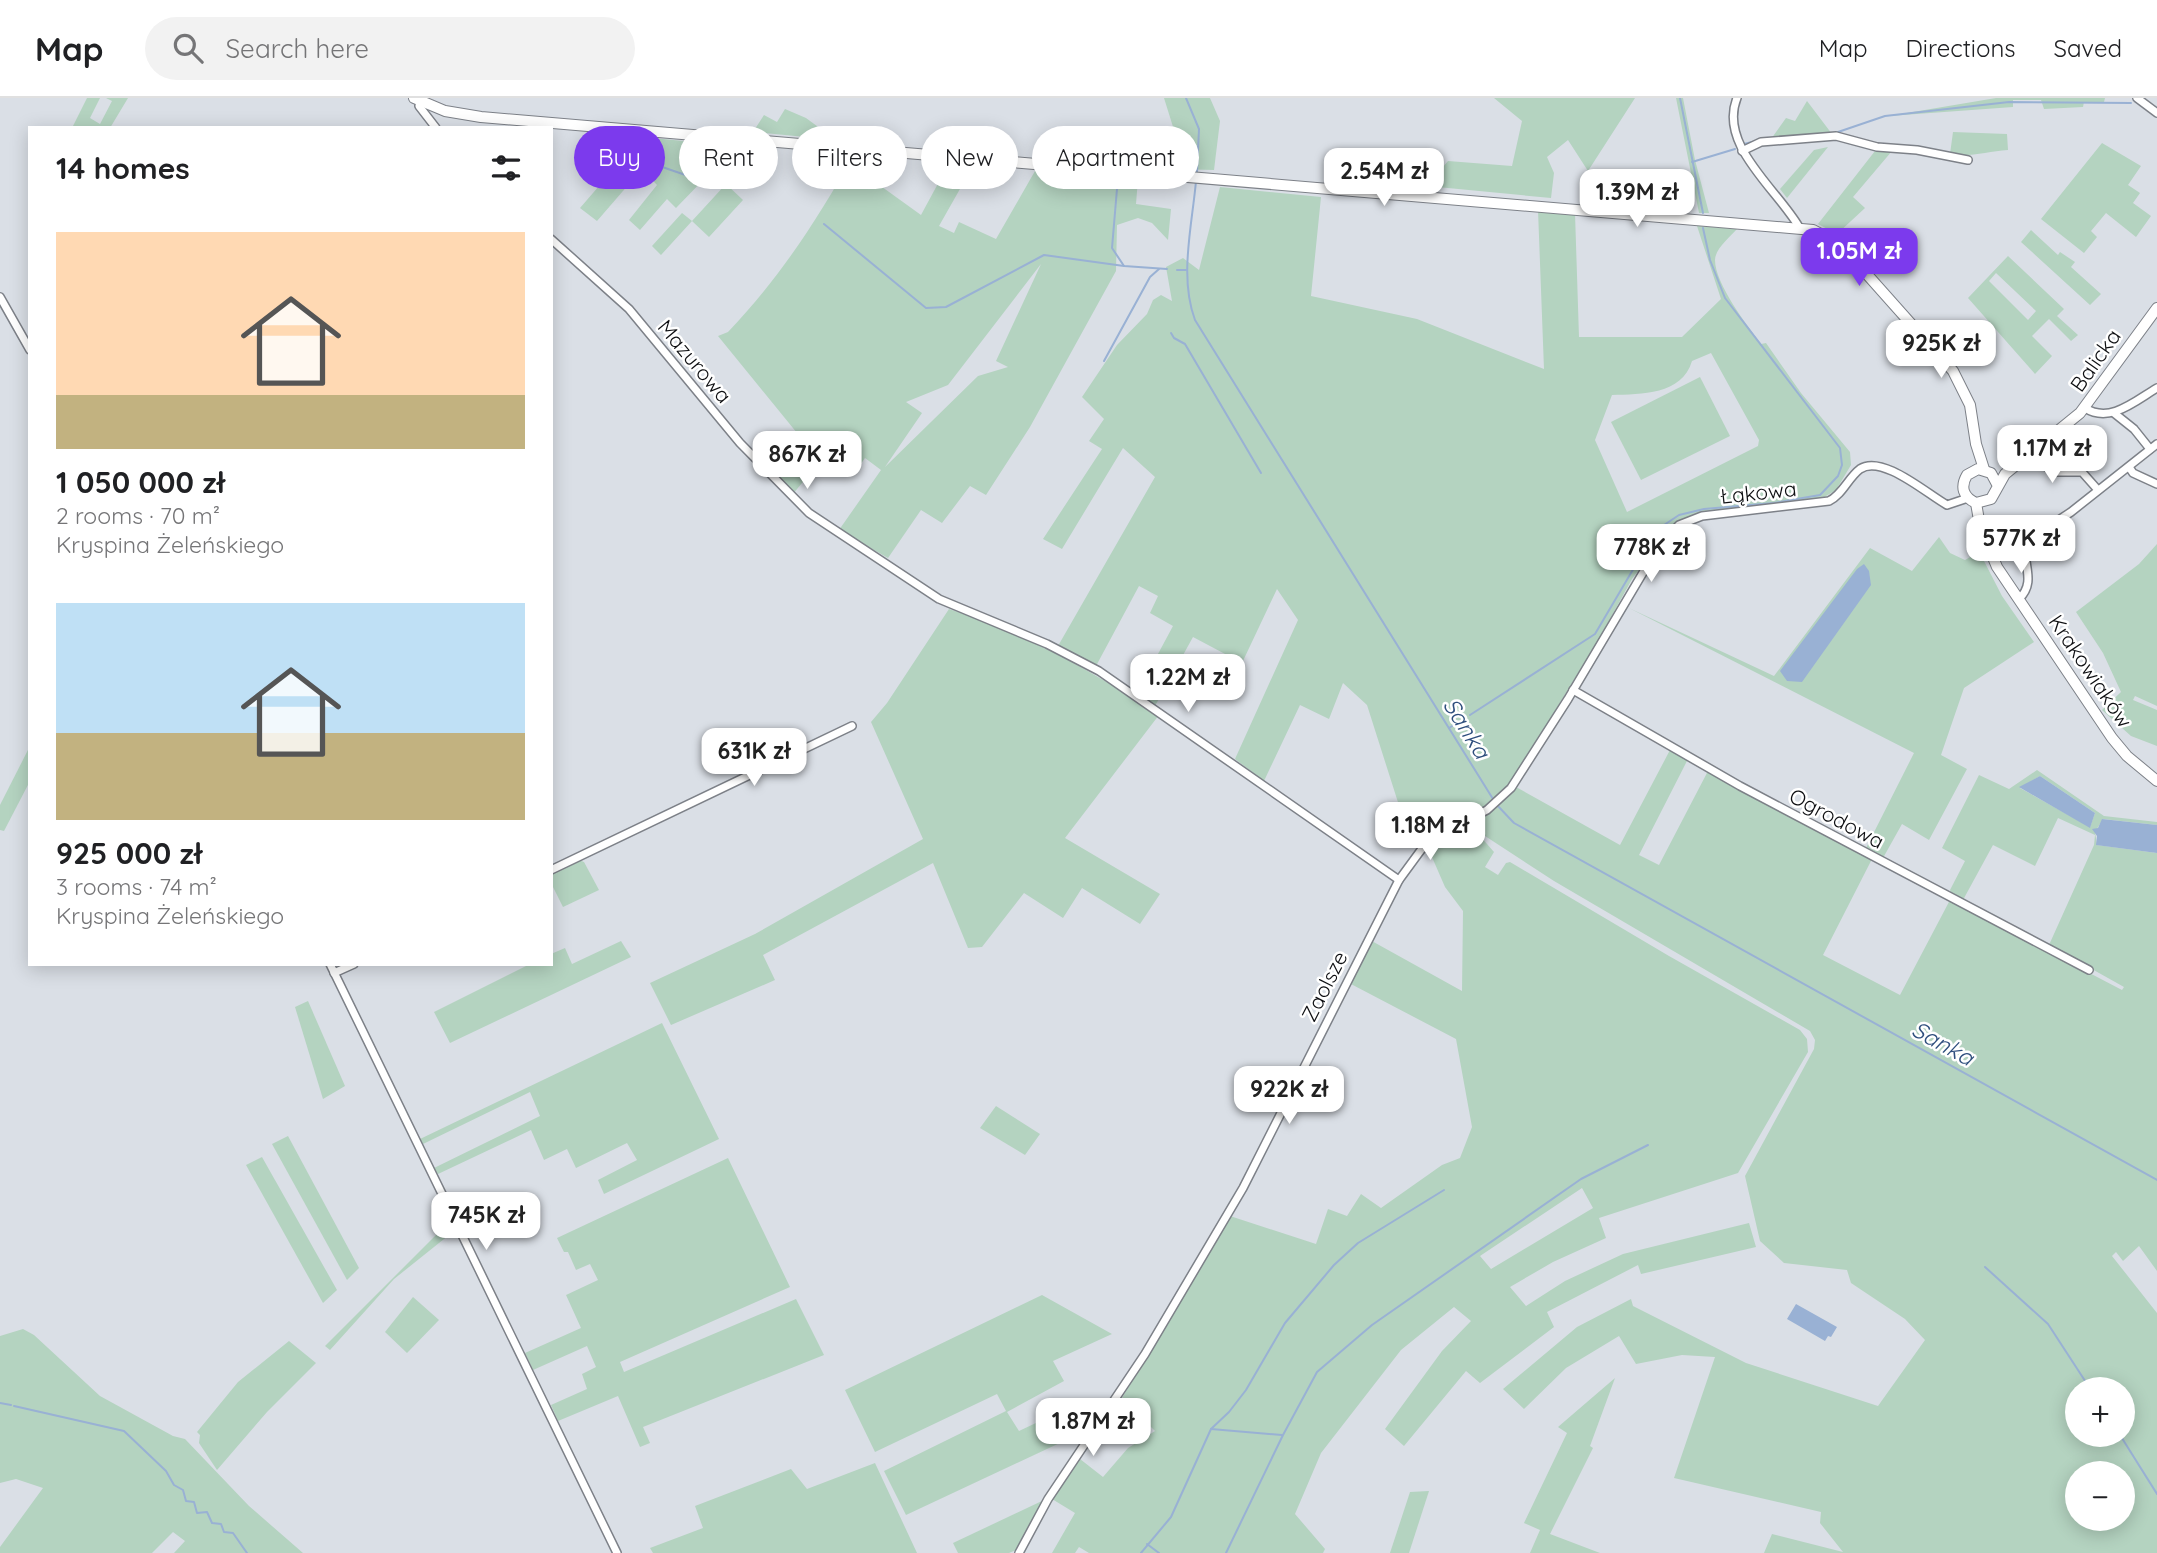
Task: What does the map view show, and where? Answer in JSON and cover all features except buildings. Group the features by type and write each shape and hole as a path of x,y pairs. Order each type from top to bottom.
{"main road":[{"path":"417,100 445,111 481,117 1799,227 1823,233 1840,244 1949,366 1960,381 1970,405 1983,471 1998,486 1994,496 1977,501 1963,487 1965,477 1983,471"},
{"name":"Balicka","path":"1998,486 2001,478 2026,455 2070,424 2085,408 2157,309"},
{"name":"Balicka","path":"1983,471 2026,455"},
{"name":"Krakowiaków","path":"1977,501 1988,548 2019,599 2112,738 2127,756 2157,781"}],"street":[{"path":"1737,98 1732,120 1733,132 1741,150 1799,227"},
{"path":"2137,98 2157,113"},
{"path":"417,100 434,126"},
{"path":"1741,150 1761,142 1836,136 1877,147 1917,150 1968,160"},
{"name":"Mazurowa","path":"553,241 629,309 740,443 809,513 947,603 1047,644 1099,671 1399,880"},
{"path":"0,296 28,346"},
{"path":"2085,408 2095,414 2114,413 2157,388"},
{"path":"2114,413 2134,429 2150,449"},
{"path":"1988,548 2016,533 2039,533 2071,512 2157,444"},
{"path":"2026,455 2055,472 2082,472 2098,490"},
{"name":"Łąkowa","path":"1447,830 1487,810 1516,780 1660,544 1689,519 1722,512 1829,501 1841,492 1857,471 1868,466 1893,471 1947,505 1955,502"},
{"path":"2129,467 2133,473 2157,484"},
{"path":"1955,502 1963,487"},
{"path":"1955,502 1977,501"},
{"path":"2019,599 2029,588 2030,576 2023,549 2029,534"},
{"name":"Ogrodowa","path":"1573,690 1740,786 2089,970"},
{"path":"553,869 852,726"},
{"name":"Zaolsze","path":"1019,1553 1043,1507 1146,1354 1260,1156 1314,1043 1399,880 1424,846 1447,830"},
{"path":"331,966 617,1553"},
{"path":"334,973 350,966"}],"green space":[{"path":"87,98 100,98 90,118 100,124 112,101 106,98 128,98 111,126 73,126"},
{"path":"1164,98 1210,98 1220,121 1214,170 1199,170 1199,126 1173,126"},
{"path":"1494,98 1635,98 1588,171 1568,140 1547,157 1554,173 1551,198 1427,186 1448,161 1512,166 1522,121"},
{"path":"1676,98 1683,98 1709,213 1699,213"},
{"path":"1996,98 2105,98 2104,102 2084,102 2083,107 2044,109 2041,100 2013,100 2013,107 1889,116"},
{"path":"1807,101 1832,134 1771,139 1786,118 1795,121"},
{"path":"785,109 817,126 792,126 792,136 778,134 778,126 757,126 764,115 777,122"},
{"path":"1953,132 2007,134 2008,150 1971,155 1950,154"},
{"path":"665,139 679,141 679,189 694,189 676,208 667,199 640,230 629,220 654,189 665,189"},
{"path":"2102,143 2141,166 2128,185 2140,193 2133,203 2151,216 2136,237 2106,213 2091,231 2097,237 2084,253 2041,219"},
{"path":"1828,147 1787,198 1780,189 1814,150"},
{"path":"1875,151 1892,151 1853,197 1865,208 1837,234 1818,224"},
{"path":"1032,176 1032,189 1137,189 1136,204 1171,209 1168,240 1152,223 1138,218 1117,225 1116,271 1030,427 986,495 970,486 942,523 921,510 888,558 839,530 881,470 865,458 860,465 832,446 793,494 772,474 806,444 718,336 728,332 764,291 834,189 885,189 921,215 935,189 960,189 939,226 954,233 959,222 996,239","holes":["1041,264 996,361 1008,367 978,376 885,467 922,413 906,402 948,385"]},
{"path":"1220,187 1321,197 1311,296 1417,319 1544,369 1538,210 1575,213 1579,337 1682,337 1721,299 1697,226 1737,229 1720,247 1716,256 1716,270 1720,281 1761,344 1766,343 1801,393 1850,452 1851,465 1836,490 1821,499 1694,514 1672,526 1632,579 1599,639 1512,781 1485,808 1467,819 1442,826 1416,848 1403,818 1367,705 1343,683 1329,719 1300,705 1264,781 1235,759 1298,620 1277,589 1242,663 1193,637 1155,706 1137,693 1173,626 1150,613 1158,596 1139,586 1096,666 1058,646 1155,477 1123,448 1062,549 1043,539 1102,449 1089,441 1104,419 1082,397 1117,345 1147,314 1153,300 1161,295 1172,301 1166,267 1183,258 1199,270","holes":["1711,353 1759,440 1758,446 1627,512 1595,440 1612,395 1647,393 1670,386 1687,372 1692,361"]},
{"path":"596,189 625,189 597,221 580,208"},
{"path":"721,189 731,189 743,200 709,237 692,221"},
{"path":"682,213 692,221 661,255 652,246"},
{"path":"2031,230 2058,255 2060,252 2075,262 2071,267 2101,294 2090,305 2021,242"},
{"path":"2008,256 2064,309 2057,316 2078,335 2071,341 2049,319 2032,336 2052,356 2035,374 1968,298","holes":["1996,273 2036,311 2028,320 1989,281"]},
{"path":"1700,377 1730,436 1641,480 1611,422"},
{"path":"1939,537 1950,553 1965,560 1972,556 1984,561 2002,596 2034,642 1964,688 1941,755 1967,769 1929,840 1902,824 1883,858 1866,848 1914,753 1629,608 1774,676 1870,548 1912,571"},
{"path":"2157,544 2157,706 2135,696 2133,700 2157,710 2157,746 2131,736 2102,710 2121,692 2103,653 2076,612 2139,564"},
{"path":"949,609 1033,642 1108,683 1159,715 1065,838 1160,894 1140,924 1082,888 1063,918 1024,893 982,947 968,948 933,863 763,955 775,980 671,1025 650,983 755,934 923,839 871,722 887,703"},
{"path":"28,750 28,785 4,831 0,830 0,805"},
{"path":"1670,750 1688,759 1639,855 1659,865 1708,771 1872,859 1823,955 1900,995 1950,900 2122,990 2124,987 2049,945 2094,845 2095,835 2058,818 2035,866 1993,845 1963,900 1952,895 1950,890 1965,861 1942,848 1979,775 2009,789 2037,770 2104,816 2157,822 2157,825 2103,819 2095,832 2097,845 2157,853 2157,1271 2139,1246 2123,1261 2116,1252 2112,1256 2157,1313 2157,1553 1764,1553 1772,1534 1843,1552 1820,1523 1821,1512 1674,1478 1715,1357 1682,1355 1636,1364 1619,1336 1566,1368 1524,1409 1503,1389 1577,1327 1631,1299 1633,1306 1746,1363 1878,1406 1925,1340 1905,1319 1851,1283 1847,1270 1784,1263 1760,1241 1745,1176 1814,1049 1815,1040 1810,1031 1554,881 1482,834 1479,824 1481,818 1516,787 1620,845","holes":["2040,776 2095,813 2090,827 2020,788"]},
{"path":"1473,828 1494,852 1485,867 1498,875 1506,863 1510,862 1800,1030 1807,1039 1808,1052 1738,1173 1599,1218 1606,1238 1553,1262 1510,1287 1526,1306 1565,1281 1623,1254 1749,1223 1756,1247 1641,1274 1638,1265 1547,1312 1554,1327 1480,1383 1466,1371 1404,1446 1385,1429 1442,1351 1471,1321 1454,1307 1401,1350 1321,1453 1295,1514 1325,1549 1323,1553 1089,1553 1079,1547 1075,1553 1052,1553 1075,1513 1052,1499 1080,1459 1103,1477 1128,1448 1155,1431 1122,1398 1230,1216 1316,1244 1328,1209 1347,1216 1361,1194 1381,1208 1442,1165 1460,1158 1472,1127 1456,1039 1349,983 1370,940 1462,991 1463,911 1445,887 1428,848 1452,830","holes":["1582,1188 1593,1208 1491,1269 1480,1256"]},
{"path":"579,860 584,862 599,890 563,907 553,887 553,872"},
{"path":"621,941 631,957 450,1043 434,1012 526,966 553,966 553,953 565,948 572,964"},
{"path":"308,1001 345,1086 323,1099 295,1007"},
{"path":"662,1023 719,1139 604,1194 598,1180 637,1160 627,1143 576,1168 567,1149 544,1160 531,1130 438,1174 434,1168 540,1116 530,1092 423,1144 420,1139"},
{"path":"996,1106 1040,1134 1025,1155 980,1128"},
{"path":"288,1136 359,1268 347,1280 272,1144"},
{"path":"262,1157 337,1290 323,1303 246,1165"},
{"path":"728,1158 790,1287 620,1362 624,1372 796,1299 824,1355 643,1427 650,1443 640,1447 618,1396 558,1421 551,1405 587,1389 582,1374 596,1367 587,1346 533,1370 525,1353 581,1328 566,1295 598,1280 590,1264 576,1270 568,1252 564,1252 557,1238"},
{"path":"449,1222 454,1231 394,1279 330,1350 325,1346"},
{"path":"1042,1295 1112,1334 1053,1361 1064,1381 1007,1412 1019,1431 1057,1413 1061,1418 1083,1406 1096,1426 906,1515 884,1471 1006,1411 997,1394 875,1452 845,1390"},
{"path":"413,1297 439,1320 407,1353 385,1332"},
{"path":"23,1329 34,1335 100,1396 173,1436 185,1439 249,1506 303,1553 174,1553 185,1541 173,1532 152,1553 0,1553 0,1547 43,1488 16,1479 0,1483 0,1336"},
{"path":"289,1341 316,1363 267,1412 217,1470 199,1443 200,1435 197,1432 238,1382"},
{"path":"1615,1378 1590,1446 1593,1448 1550,1534 1600,1553 1530,1553 1540,1530 1524,1523 1567,1433 1558,1427"},
{"path":"875,1463 917,1553 653,1553 650,1548 703,1528 695,1506 791,1469 807,1489"},
{"path":"1429,1491 1409,1553 1390,1553 1410,1492"},
{"path":"1044,1500 1016,1550 1009,1553 958,1553 953,1543"}],"water":[{"path":"1864,564 1869,571 1871,585 1802,682 1787,681 1780,671 1857,569"},
{"path":"2040,776 2095,813 2090,828 2019,787"},
{"path":"2102,819 2157,825 2157,853 2096,845 2097,836 2092,829 2098,828"},
{"path":"1796,1304 1837,1327 1831,1337 1828,1336 1825,1341 1787,1319"}],"waterway":[{"name":"Sanka","path":"1186,98 1198,126"},
{"path":"1680,98 1703,213"},
{"path":"1838,132 1885,116 2009,102 2131,103"},
{"path":"1744,144 1756,141"},
{"path":"1692,162 1735,149"},
{"path":"665,168 679,173"},
{"path":"1117,189 1112,248 1124,266 1167,269"},
{"name":"Sanka","path":"1195,189 1187,269 1190,304 1195,320 1493,799"},
{"path":"824,224 926,308 946,307 1044,255 1124,266"},
{"path":"1470,715 1595,634 1651,539 1664,525 1679,515 1704,509 1774,503 1820,495 1838,476 1842,465 1840,448 1725,298 1710,260 1703,228"},
{"path":"1104,361 1150,277 1159,269"},
{"path":"1177,270 1186,270"},
{"path":"1171,333 1185,344 1261,473"},
{"path":"1449,728 1462,720"},
{"name":"Sanka","path":"1496,804 1514,823 2157,1180"},
{"path":"1226,1553 1317,1372 1372,1325 1581,1179 1648,1145"},
{"path":"1141,1553 1171,1517 1211,1429 1246,1390 1285,1323 1334,1265 1358,1243 1444,1190"},
{"path":"1985,1267 2048,1324 2083,1377"},
{"path":"0,1403 11,1405"},
{"path":"14,1406 124,1431 166,1471 174,1485 183,1490 186,1501 194,1502 197,1513 207,1512 212,1523 221,1524 224,1532 233,1533 247,1553"},
{"path":"1211,1429 1282,1435"},
{"path":"2128,1447 2157,1494"},
{"path":"1147,1544 1159,1553"}]}
